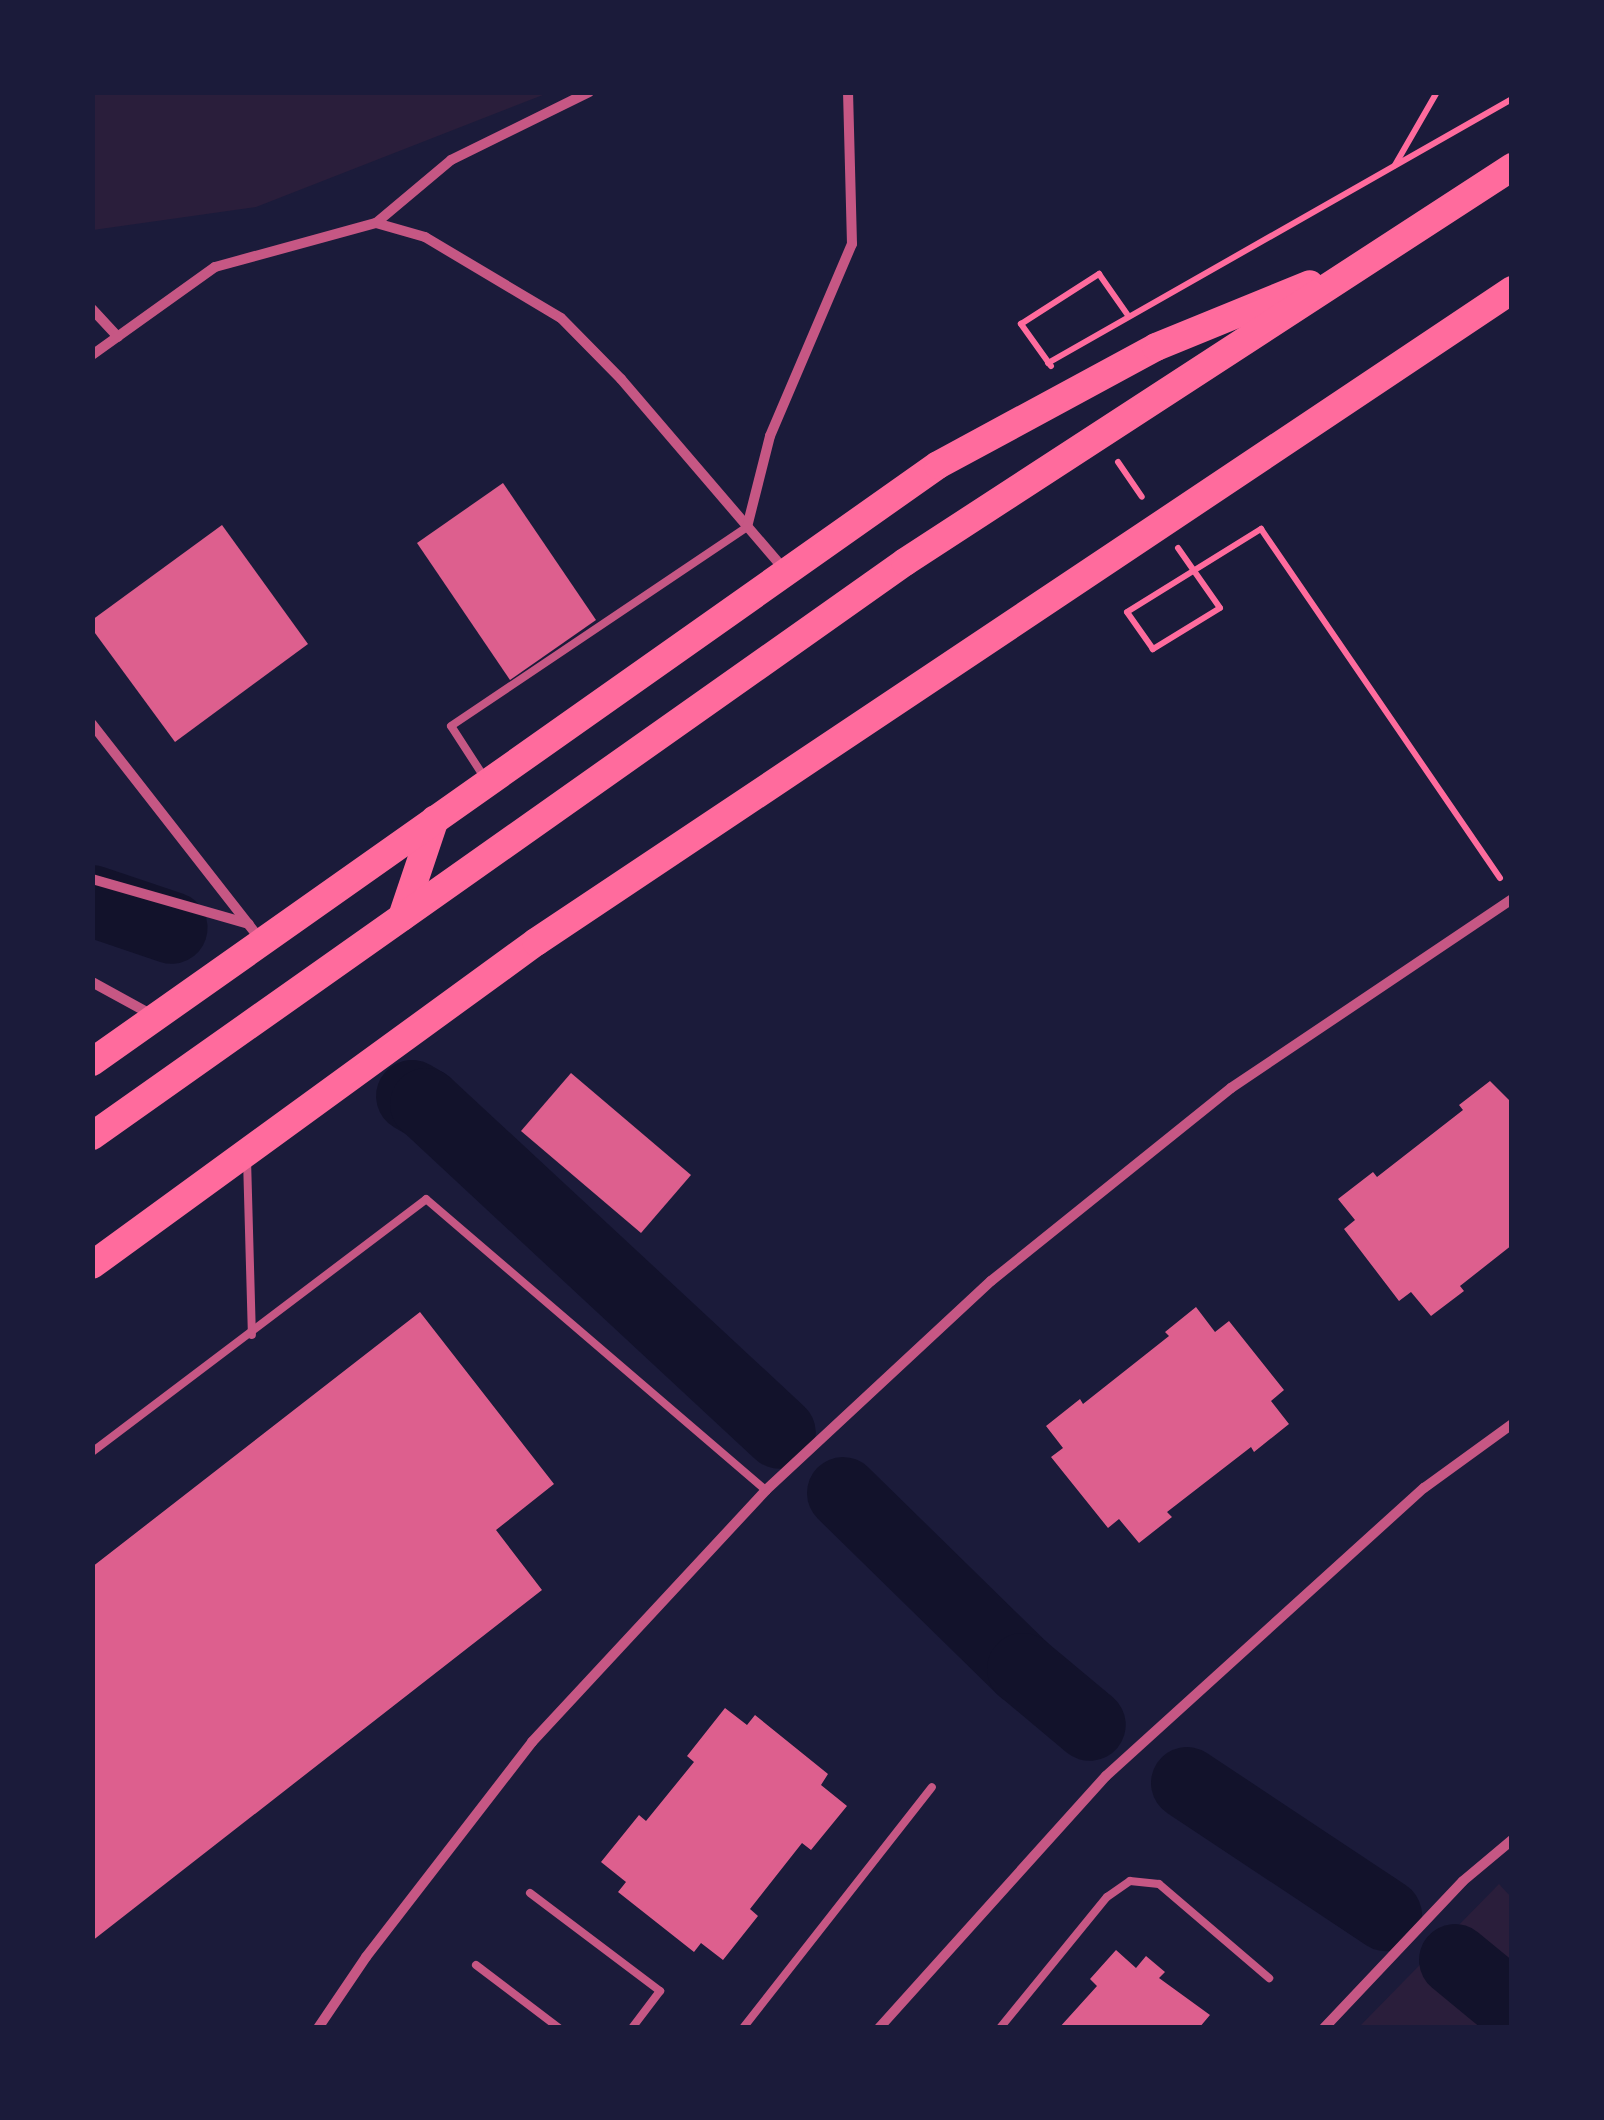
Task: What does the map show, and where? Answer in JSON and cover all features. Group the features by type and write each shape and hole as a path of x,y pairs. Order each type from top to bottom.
{"highway":[{"path":"92,1136 904,562 1512,166"},
{"path":"92,1062 256,933 435,819 938,464 1156,347 1371,258"},
{"path":"92,1266 536,942 1512,290"},
{"path":"402,917 435,819"}],"street":[{"path":"92,355 215,268 376,223 451,160 589,92"},
{"path":"747,527 770,436 852,244 848,92"},
{"path":"376,223 425,237 561,318 621,379 785,570"},
{"path":"92,309 118,336"},
{"path":"92,724 256,933"},
{"path":"92,878 256,933"},
{"path":"318,2028 366,1957 532,1742 766,1490 991,1281 1231,1088 1510,903"},
{"path":"92,982 154,1017"},
{"path":"879,2028 1106,1776 1424,1488 1512,1424"},
{"path":"1324,2028 1463,1881 1512,1840"}],"lane":[{"path":"488,782 451,726 747,527"},
{"path":"246,1153 252,1335"},
{"path":"92,1452 252,1335 426,1199 766,1490"},
{"path":"743,2028 932,1786"},
{"path":"1000,2028 1107,1898 1130,1881 1158,1884 1269,1978"},
{"path":"530,1893 660,1991 632,2028"},
{"path":"476,1964 559,2028"}],"path":[{"path":"1395,165 1437,92"},
{"path":"1021,324 1099,274 1126,314"},
{"path":"1220,608 1152,649 1128,612 1261,529 1501,880 1484,890"}],"shaded area":[{"path":"92,93 548,93 256,207 93,230"},
{"path":"1499,1884 1511,1897 1511,2027 1359,2027"}],"building":[{"path":"503,483 596,620 510,680 417,543"},
{"path":"222,525 308,644 175,742 92,629 92,620"},
{"path":"571,1073 691,1175 641,1233 521,1131"},
{"path":"1490,1081 1512,1103 1512,1245 1460,1286 1464,1291 1431,1316 1411,1292 1399,1301 1344,1229 1355,1220 1338,1199 1373,1172 1377,1177 1463,1110 1459,1105"},
{"path":"1196,1307 1215,1332 1229,1321 1284,1390 1271,1401 1289,1424 1254,1452 1251,1447 1167,1512 1172,1517 1139,1543 1119,1519 1108,1528 1051,1457 1063,1448 1046,1426 1080,1399 1083,1404 1169,1336 1165,1332"},
{"path":"420,1312 554,1484 496,1530 542,1590 92,1941 92,1567"},
{"path":"725,1708 747,1725 755,1715 828,1774 821,1785 847,1806 811,1850 802,1843 750,1909 758,1916 723,1960 701,1943 694,1952 618,1892 626,1882 601,1862 639,1815 646,1821 694,1762 687,1756"},
{"path":"1116,1950 1136,1968 1146,1956 1165,1972 1159,1978 1210,2015 1199,2028 1059,2028 1097,1986 1090,1979"}],"waterway":[{"path":"92,901 172,928"},
{"path":"412,1096 426,1104 780,1433"},
{"path":"843,1493 1023,1669 1090,1725"},
{"path":"1187,1783 1386,1915"},
{"path":"1455,1960 1512,2007"}]}
